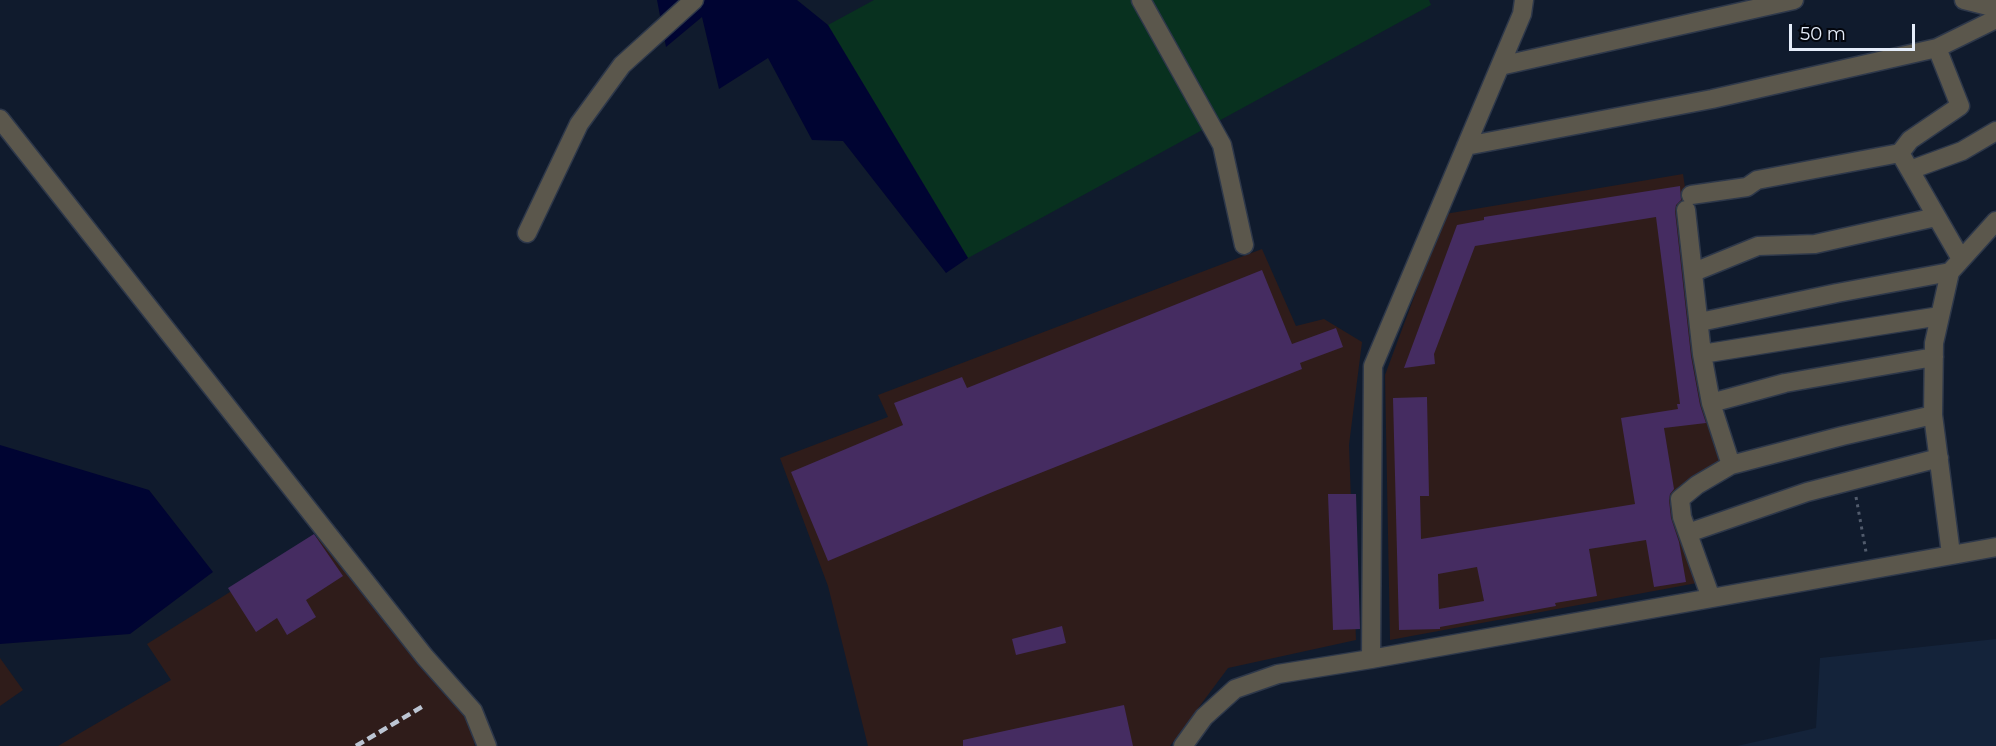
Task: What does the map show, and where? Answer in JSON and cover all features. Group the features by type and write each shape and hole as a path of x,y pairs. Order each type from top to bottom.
{"street":[{"path":"527,233 579,124 622,65 694,0"},
{"path":"1141,0 1222,145 1244,245"},
{"path":"1371,659 1373,366 1522,14 1524,0"},
{"path":"1500,66 1794,0"},
{"path":"1964,0 1996,8"},
{"path":"1467,146 1712,99 1937,48 1996,19"},
{"path":"1731,465 1711,403 1702,354 1689,203 1748,187 1757,180 1900,153 1910,140 1960,106 1937,48"},
{"path":"0,119 425,657 473,711 487,746"},
{"path":"1910,170 1962,151 1996,131"},
{"path":"1900,153 1936,217 1956,265"},
{"path":"1694,272 1758,246 1815,244 1936,217"},
{"path":"1951,554 1933,415 1934,343 1956,265 1996,220"},
{"path":"1700,322 1956,265"},
{"path":"1702,354 1940,316"},
{"path":"1711,403 1785,383 1934,357"},
{"path":"1711,597 1682,517 1680,500 1697,485 1731,465 1933,415"},
{"path":"1688,533 1807,492 1939,459"},
{"path":"1183,746 1204,717 1235,689 1278,674 1996,547"}],"path":[{"path":"1853,480 1869,569"}],"shaded area":[{"path":"1683,174 1725,460 1676,495 1697,583 1390,640 1385,375 1445,214"},
{"path":"1262,249 1296,326 1324,319 1362,342 1349,445 1356,640 1228,668 1170,746 868,746 828,586 780,458 888,417 878,395"},
{"path":"321,535 466,712 475,746 58,746 171,680 147,644"},
{"path":"1996,639 1996,746 1737,746 1816,728 1820,658"},
{"path":"0,658 23,690 0,706"}],"green space":[{"path":"874,0 1429,0 1431,5 968,258 828,25"}],"water":[{"path":"657,0 797,0 828,25 968,258 946,273 843,141 812,140 768,58 719,89 702,17 666,47"},
{"path":"0,445 149,490 213,572 130,634 0,644"}],"building":[{"path":"1680,186 1681,200 1676,205 1675,211 1691,356 1700,405 1706,423 1664,428 1674,489 1669,500 1671,518 1679,542 1686,582 1654,587 1646,540 1589,549 1597,596 1555,603 1556,606 1440,627 1440,629 1399,630 1393,398 1427,397 1429,496 1420,496 1421,539 1635,504 1621,418 1678,409 1677,404 1680,404 1656,217 1475,246 1434,354 1435,364 1404,368 1457,225 1484,220 1484,217","holes":["1477,567 1484,601 1439,609 1438,574"]},
{"path":"1262,270 1292,344 1336,328 1343,347 1300,363 1302,369 995,491 828,561 791,472 903,425 894,403 962,377 967,388"},
{"path":"1328,494 1356,494 1360,629 1333,630"},
{"path":"314,534 343,576 306,600 316,617 287,635 277,618 256,632 228,588"},
{"path":"1062,626 1066,643 1016,655 1012,639"},
{"path":"1124,705 1133,746 963,746 963,740"}],"railway":[{"path":"356,746 425,705"}]}
